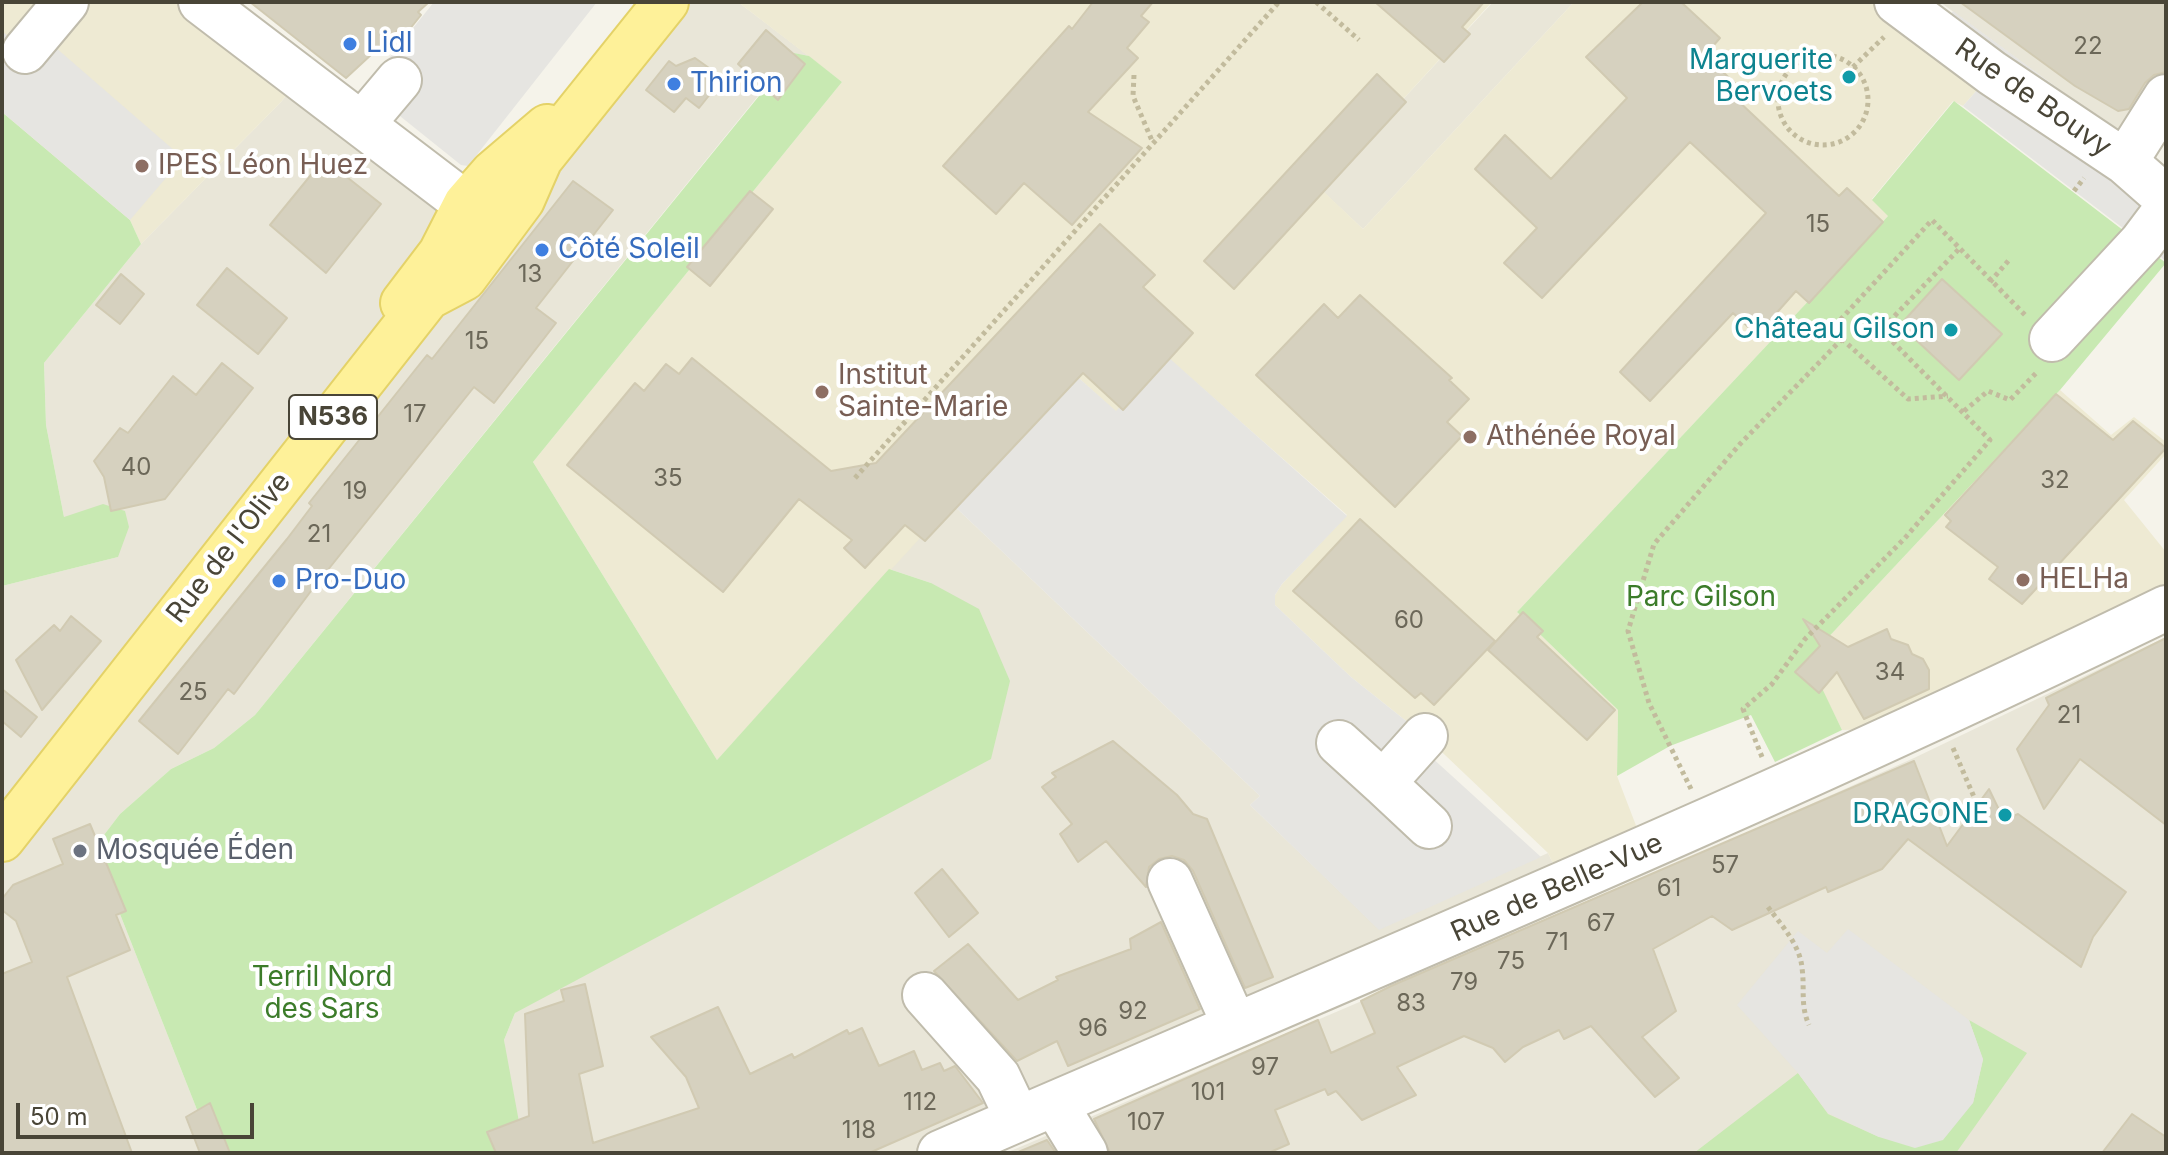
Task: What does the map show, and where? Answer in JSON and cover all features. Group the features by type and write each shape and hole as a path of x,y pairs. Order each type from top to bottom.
{"main road":[{"name":"Rue de l'Olive","path":"2,809 216,538 268,464 289,445 415,288 441,253 466,204 493,173 549,125 645,2"},
{"name":"Rue de l'Olive","path":"2,839 432,295 464,278 522,200 540,159 666,2"}],"street":[{"path":"25,51 66,2"},
{"path":"201,2 466,204 475,230 472,242 432,295"},
{"name":"Rue de Bouvy","path":"1897,2 1992,73 2125,162 2166,198"},
{"path":"362,124 399,80"},
{"path":"2125,162 2166,97"},
{"path":"2052,339 2142,242 2166,210"},
{"name":"Rue de Belle-Vue","path":"940,1153 1708,822 1940,718 2166,608"},
{"path":"1383,783 1425,736"},
{"path":"1339,743 1429,826"},
{"path":"1170,881 1235,1026"},
{"path":"925,995 998,1077 1085,1153"}],"path":[{"path":"855,478 1279,2"},
{"path":"1316,2 1359,40"},
{"path":"1828,55 1853,67 1867,94 1861,124 1838,143 1808,143 1794,135 1779,111 1778,96 1789,70 1814,56 1828,55"},
{"path":"1134,75 1133,96 1153,143"},
{"path":"1948,396 1908,399 1831,330 1932,220 1990,282 2052,339 2046,362 2010,400 1988,391 1964,411"},
{"path":"1777,791 1743,709 1772,684 1805,639 1895,549 1990,440 1881,330 1959,249"},
{"path":"1990,282 2009,260"},
{"path":"1708,822 1649,703 1628,631 1654,544 1740,444 1842,339"},
{"path":"1940,718 1974,797"},
{"path":"1768,907 1798,952 1802,966 1803,1013 1809,1025"}],"shaded area":[{"name":"IPES Léon Huez","path":"2,2 201,2 301,77 281,102 141,244 130,220 2,112"},
{"path":"434,2 597,2 468,166 461,165 365,88"},
{"path":"663,2 738,2 809,56 793,53 255,715 214,748 171,769 120,814 94,848 214,1153 2,1153 2,586 118,557 64,517 46,425 44,363 141,244 281,102 301,77 466,204"},
{"path":"738,2 1492,2 1321,189 1363,229 1574,2 1897,2 1992,73 1963,106 1953,101 1872,199 1889,215 1517,612 1618,710 1617,776 1645,849 1564,886 1548,853 1425,736 1351,677 1275,605 1275,595 1282,584 1347,515 1168,358 1116,412 1072,372 717,760 533,462 842,82"},
{"path":"1493,2 1574,2 1363,229 1320,189"},
{"path":"1940,2 2166,2 2166,65 2127,126 2120,129 2105,123"},
{"path":"1953,11 2101,120 1947,19"},
{"path":"2,31 25,51 40,34 183,158 130,220 2,112"},
{"path":"1992,73 2166,198 2166,261 1963,106"},
{"path":"1168,357 1347,516 1282,584 1275,595 1275,605 1351,677 1425,736 1418,745 1541,857 1379,930 1250,805 1260,796 950,502 1072,372 1116,411"},
{"name":"HELHa","path":"2060,390 2111,435 2134,417 2166,442 2166,454 2124,500 2166,552 2166,608 1917,728 1842,730 1807,660"},
{"path":"950,502 1260,796 1250,805 1379,929 1548,853 1564,886 940,1153 517,1153 504,1040 515,1013 931,583 889,569"},
{"path":"2166,637 2166,1153 1006,1153 1542,924 1914,758"},
{"path":"1848,929 1969,1020 1983,1059 1973,1103 1943,1140 1915,1148 1879,1137 1828,1113 1798,1073 1737,1005 1798,931 1827,953"}],"green space":[{"name":"Terril Nord des Sars","path":"794,53 809,56 842,82 533,462 717,760 889,569 931,583 979,609 1010,681 991,759 515,1013 504,1040 521,1133 517,1153 214,1153 94,848 120,814 171,769 214,748 255,715"},
{"name":"Parc Gilson","path":"1954,101 2166,263 2060,390 1808,659 1842,730 1775,762 1751,715 1670,746 1617,776 1618,710 1517,612 1888,216 1872,200"},
{"path":"2,112 130,220 141,244 44,363 46,425 64,517 103,504 125,511 129,527 118,557 2,586"},
{"path":"1969,1020 2027,1053 1956,1153 1694,1153 1798,1073 1828,1114 1879,1137 1973,1103 1983,1060"}],"building":[{"name":"Lidl","path":"250,2 429,2 418,12 421,15 405,35 399,29 346,78"},
{"path":"1093,2 1153,2 1141,16 1149,22 1127,48 1138,58 1088,112 1142,148 1072,225 1024,183 996,214 943,166 1069,26 1072,29"},
{"path":"1375,2 1484,2 1462,27 1470,34 1444,62"},
{"path":"1643,2 1681,2 1720,38 1705,55 1741,89 1734,97 1839,196 1847,188 1883,222 1809,303 1796,291 1757,335 1733,313 1650,401 1620,372 1766,213 1690,142 1542,298 1504,263 1537,228 1475,169 1505,135 1551,179 1627,98 1586,57"},
{"path":"1960,2 2166,2 2166,72 2154,75 2145,83 2129,109 2118,111 2075,86"},
{"path":"766,30 805,64 778,100 738,64"},
{"path":"695,58 723,78 699,108 686,98 674,112 646,90 669,61 676,66"},
{"path":"1377,74 1406,102 1234,289 1204,261"},
{"path":"324,159 381,204 326,273 270,225"},
{"path":"573,181 613,210 536,308 556,323 494,403 474,387 311,591 234,694 228,689 178,754 139,721 287,539 312,506 309,503 427,355 432,359"},
{"path":"750,191 773,209 710,286 687,267"},
{"path":"1100,224 1155,275 1143,287 1193,333 1123,410 1083,373 925,541 905,525 865,568 844,548 852,540 799,499 723,592 567,465 635,383 644,391 666,364 679,374 692,358 831,471 876,463"},
{"path":"227,268 287,318 258,354 197,305"},
{"path":"121,274 144,294 120,324 96,305"},
{"name":"Château Gilson","path":"1942,279 2002,334 1959,380 1900,325"},
{"path":"1360,295 1452,378 1449,380 1469,399 1447,422 1462,436 1395,507 1256,375 1324,304 1338,318"},
{"path":"222,363 253,388 165,499 111,511 104,477 94,461 120,428 128,433 173,376 196,395"},
{"path":"2056,394 2113,440 2133,421 2166,448 2022,604 1989,579 1998,567 1946,527 1951,521 1945,515"},
{"path":"1360,519 1495,641 1434,705 1421,693 1415,698 1293,591"},
{"path":"1523,612 1543,631 1537,637 1615,710 1587,740 1488,650"},
{"path":"71,616 101,641 42,710 16,660 54,625 60,631"},
{"path":"1803,619 1848,647 1887,629 1891,639 1908,645 1912,654 1923,659 1929,670 1929,689 1864,719 1837,672 1819,693 1795,672 1820,646"},
{"path":"2166,638 2166,825 2080,759 2044,809 2017,749 2049,705 2046,698"},
{"path":"2,689 37,717 21,737 2,721"},
{"path":"1113,741 1177,795 1193,814 1207,819 1273,977 1245,988 1193,871 1184,860 1172,856 1159,859 1149,867 1146,887 1106,841 1078,862 1060,834 1072,824 1042,787 1056,777 1052,773"},
{"path":"1914,761 1947,846 1989,789 2004,820 2018,814 2126,892 2093,937 2081,967 1908,839 1882,869 1828,892 1826,887 1732,930 1712,916 1653,949 1676,1011 1642,1037 1679,1078 1655,1097 1591,1026 1564,1039 1559,1030 1523,1047 1505,1062 1493,1048 1464,1036 1397,1067 1416,1095 1362,1120 1336,1091 1328,1095 1325,1089 1275,1110 1289,1144 1268,1153 1110,1153 1094,1119 1318,1020 1331,1053 1375,1033 1361,1001"},
{"path":"90,824 126,911 116,915 130,950 67,977 132,1153 2,1153 2,974 32,962 16,921 2,910 2,899 13,885 63,864 53,839"},
{"path":"942,869 978,913 949,937 915,893"},
{"path":"1161,922 1200,1009 1068,1066 1057,1041 1017,1061 934,971 968,944 1018,1000 1058,980 1056,977 1131,949 1130,939"},
{"path":"585,984 603,1066 579,1074 593,1143 699,1108 686,1077 651,1037 718,1007 750,1074 792,1054 794,1058 847,1030 849,1034 862,1028 879,1066 914,1051 922,1070 940,1063 944,1071 955,1066 983,1103 869,1153 496,1153 487,1132 529,1116 525,1014 564,1001 561,990"},
{"path":"210,1103 230,1153 200,1153 186,1117"},
{"path":"2132,1114 2166,1137 2166,1153 2102,1153"},
{"path":"1047,1140 1056,1153 1016,1153"}],"place":[{"name":"Lidl","path":"350,44"},
{"name":"Marguerite Bervoets","path":"1849,77"},
{"name":"Thirion","path":"674,84"},
{"name":"IPES Léon Huez","path":"142,166"},
{"name":"Côté Soleil","path":"542,250"},
{"name":"Château Gilson","path":"1951,330"},
{"name":"Institut Sainte-Marie","path":"822,392"},
{"name":"Athénée Royal","path":"1470,437"},
{"name":"HELHa","path":"2023,580"},
{"name":"Pro-Duo","path":"279,581"},
{"name":"DRAGONE","path":"2005,815"},
{"name":"Mosquée Éden","path":"80,851"}]}
